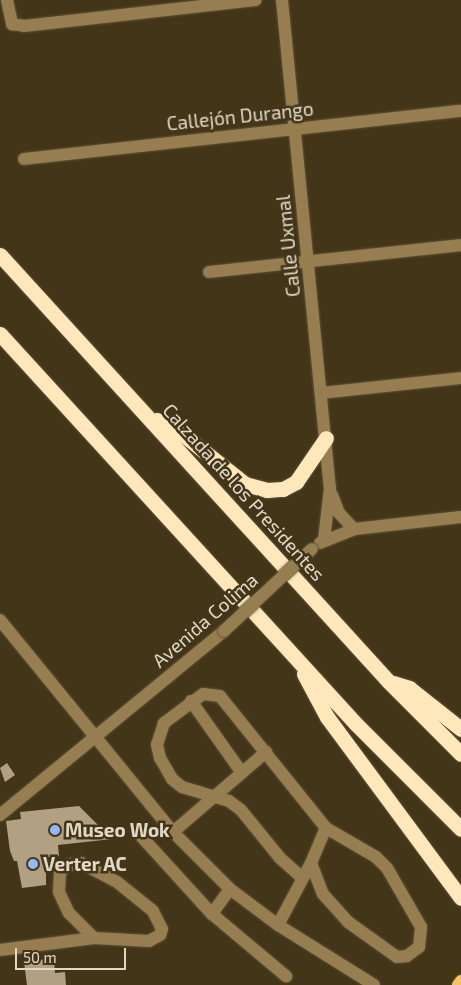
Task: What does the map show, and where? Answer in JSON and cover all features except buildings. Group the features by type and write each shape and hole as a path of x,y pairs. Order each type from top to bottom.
{"highway":[{"name":"Calzada de los Presidentes","path":"0,255 146,413 388,681 461,754"},
{"path":"0,334 356,724 461,829"},
{"path":"0,352 24,360"},
{"path":"146,413 181,433 245,484 267,490 283,489 296,482 326,438"},
{"path":"293,653 327,717 461,898"},
{"path":"388,681 409,688 461,729"}],"main road":[{"path":"458,985 461,981"}],"street":[{"path":"7,0 12,24 24,26 256,0"},
{"name":"Calle Uxmal","path":"282,0 330,488 324,540"},
{"name":"Callejón Durango","path":"24,159 461,111"},
{"path":"208,272 461,245"},
{"path":"321,393 461,378"},
{"name":"Calle Uxmal","path":"330,488 339,513 354,529"},
{"name":"Avenida Colima","path":"0,814 224,631 324,540 354,529 461,517"},
{"path":"0,620 173,832 230,889 278,925 374,985"},
{"path":"302,878 280,858 241,810 215,796 182,787 172,779 160,758 157,745 164,723 191,701 203,694 220,696 326,828 376,857 387,868 421,927 419,947 407,956 397,957 348,922 323,894 311,863"},
{"path":"191,701 242,773"},
{"path":"173,832 266,752"},
{"path":"278,925 311,863 326,828"},
{"path":"140,835 212,914 286,976"},
{"path":"0,950 94,938 149,942 160,935 162,929 153,911 117,882 81,863 68,865 60,872 57,882 62,902 94,938"},
{"path":"212,914 230,889"}],"place":[{"name":"Museo Wok","path":"55,830"},
{"name":"Verter AC","path":"33,864"}]}
